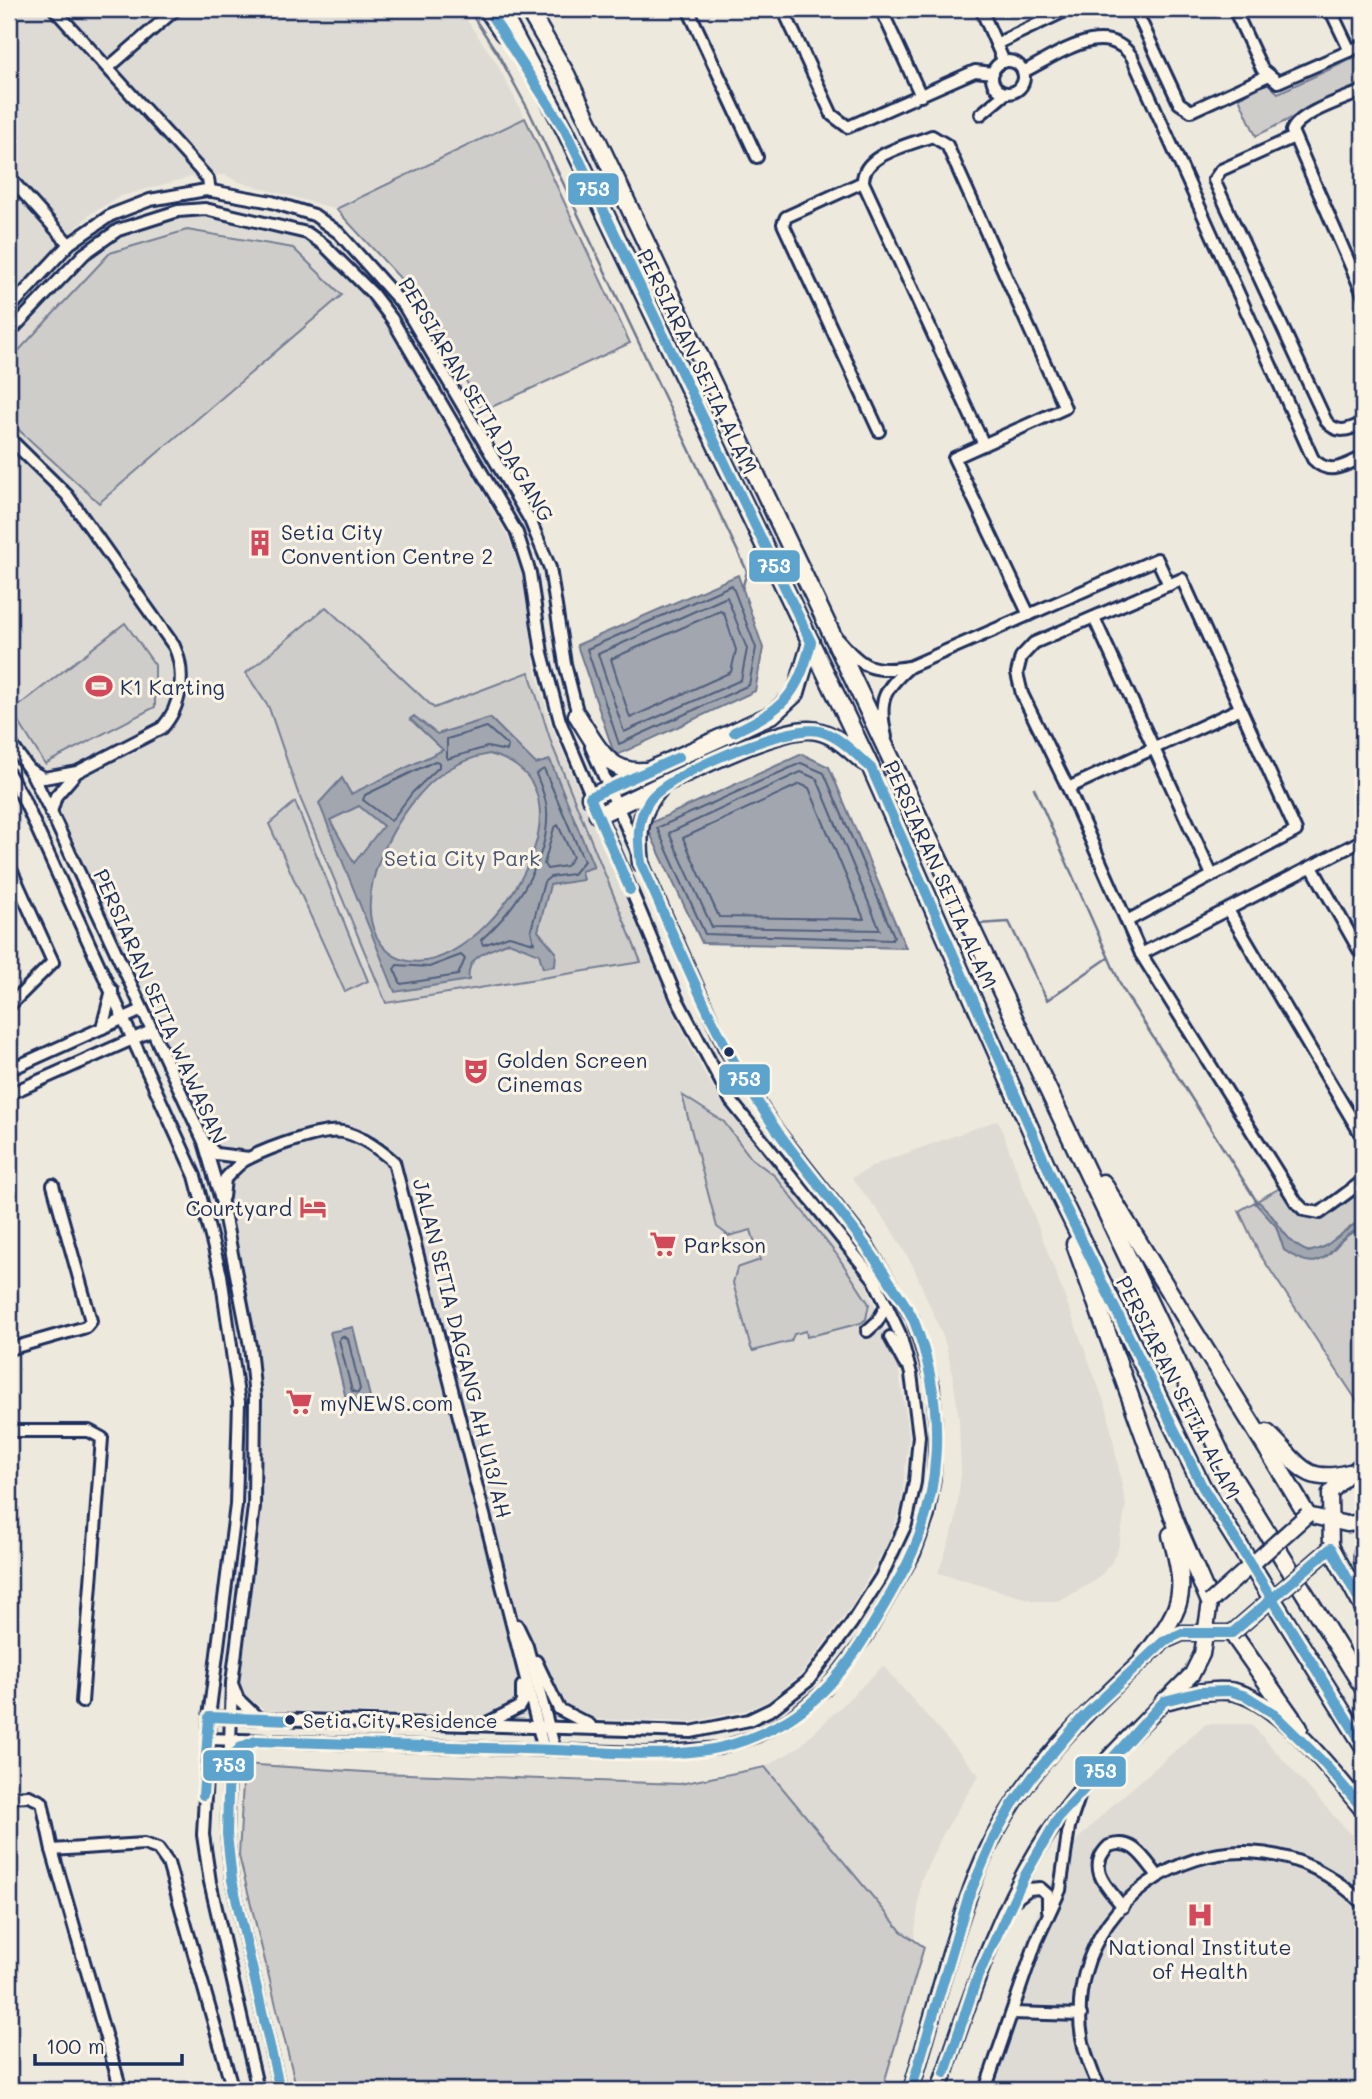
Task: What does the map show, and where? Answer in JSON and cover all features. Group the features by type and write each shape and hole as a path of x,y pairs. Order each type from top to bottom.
{"highway":[{"path":"487,9 565,130"},
{"name":"PERSIARAN SETIA ALAM","path":"500,9 565,130 871,768 1060,1196 1202,1486 1363,1745"},
{"name":"PERSIARAN SETIA ALAM","path":"527,9 566,74 1230,1473 1363,1687"},
{"path":"537,9 566,74"},
{"path":"590,797 773,714 796,693 811,642"},
{"path":"577,715 604,757 617,768 629,772 649,771"},
{"path":"598,815 756,745 809,730 834,736 871,768"},
{"path":"640,863 637,838 640,819 662,786"},
{"path":"1054,1100 1181,1315 1256,1427 1307,1515"},
{"path":"1060,1196 1144,1438 1210,1602"},
{"path":"1256,1427 1264,1431 1299,1468 1310,1475 1333,1478 1349,1473"},
{"path":"1143,1659 1178,1611 1182,1573 1144,1438"},
{"path":"1331,1548 1363,1607"},
{"path":"1363,1552 1363,1561"},
{"path":"1231,1633 1322,1761"},
{"path":"1164,1701 1200,1692 1229,1691 1246,1696 1273,1713 1322,1761 1363,1809"}],"main road":[{"path":"911,2090 978,1871 995,1836 1044,1761 1143,1659 1172,1636 1204,1632 1231,1633 1331,1548 1330,1493 1349,1473"},
{"path":"939,2090 977,1978 1012,1902 1058,1818 1198,1664 1210,1602 1307,1515 1347,1524 1363,1522"}],"street":[{"path":"54,9 208,179 210,191"},
{"path":"108,68 176,9"},
{"path":"688,9 757,157"},
{"path":"783,9 830,111 837,121 848,127 975,71 993,73"},
{"path":"881,9 921,96"},
{"path":"981,9 1004,62"},
{"path":"996,44 1069,9"},
{"path":"1135,9 1179,103 1191,111 1264,73"},
{"path":"1234,9 1264,73 1278,82 1363,45"},
{"path":"1331,9 1350,51"},
{"path":"1023,72 1088,41 1104,38 1124,46 1132,57 1313,459 1321,467 1331,470 1363,457"},
{"path":"993,73 1004,62"},
{"path":"981,114 1006,93 1021,87 1023,72 1018,64 1004,62"},
{"path":"993,73 996,88 1006,93"},
{"path":"1363,91 1295,123 1293,140 1363,294"},
{"path":"879,430 783,224 786,217 863,178 881,157 932,136 947,145 1065,408 954,458 1029,615"},
{"path":"1293,140 1221,170 1214,180 1326,421 1336,430 1363,424"},
{"path":"9,177 69,244"},
{"path":"863,178 984,445"},
{"name":"PERSIARAN SETIA DAGANG","path":"9,309 69,244 111,215 150,200 210,191 272,202 314,215 339,233 404,306 530,520 550,568 565,664 577,715 640,863 725,1049 775,1126 865,1242 913,1319 933,1386 936,1426 934,1478 928,1516 901,1580 866,1637 824,1690 789,1719 757,1736 720,1748 645,1753 208,1739"},
{"name":"PERSIARAN SETIA DAGANG","path":"9,333 84,254 118,230 178,211 205,209 307,233 324,245 372,293 392,319 517,533 530,573 541,653 557,709 590,797 677,999 732,1101 874,1279 900,1334 911,1374 919,1436 915,1482 906,1524 881,1577 851,1624 808,1681 772,1709 749,1720 691,1732 209,1717"},
{"path":"9,438 67,495 181,660 183,671 172,716 162,728 77,772 44,778 28,768"},
{"path":"828,627 853,657 869,668 887,670 909,667 1157,559 1169,585"},
{"path":"1127,921 1296,831 1182,579 1034,643 1021,657 1017,673 1022,694 1068,788 1141,954 1296,1202 1304,1210 1320,1213 1363,1181"},
{"path":"1094,618 1212,875"},
{"path":"891,760 882,718 883,699 889,685 909,667"},
{"path":"1068,788 1241,708"},
{"name":"PERSIARAN SETIA WAWASAN","path":"9,741 28,768 51,812 204,1142 222,1203 250,1346 255,1398 254,1507 232,1683 226,1800 232,1880 281,2090"},
{"path":"51,812 56,796 77,772"},
{"name":"PERSIARAN SETIA WAWASAN","path":"9,774 22,796 125,1018 195,1176 221,1275 239,1402 236,1505 209,1717 203,1804 205,1854 258,2090"},
{"path":"1141,954 1363,840"},
{"path":"9,865 53,962 9,1006"},
{"path":"1312,867 1363,957"},
{"path":"1228,910 1363,1138"},
{"path":"102,1028 112,990"},
{"path":"9,1070 142,1010"},
{"path":"9,1094 151,1031"},
{"path":"115,1047 127,1050 145,1063"},
{"name":"JALAN SETIA DAGANG AH U13/AH","path":"222,1203 225,1179 249,1158 332,1131 345,1133 376,1147 394,1162 512,1616 550,1750"},
{"name":"JALAN SETIA DAGANG AH U13/AH","path":"204,1142 216,1154 249,1158"},
{"path":"9,1349 86,1328 91,1321 53,1185"},
{"path":"867,1331 877,1322 887,1305"},
{"path":"890,1337 911,1374"},
{"path":"9,1431 89,1431 102,1438 82,1702"},
{"path":"1349,1473 1363,1461"},
{"path":"522,1649 559,1709 596,1727"},
{"path":"484,1725 519,1707 522,1702 522,1649"},
{"path":"232,1683 238,1699 260,1719"},
{"path":"229,1759 241,1747 256,1741"},
{"path":"985,2090 1064,1874 1069,1827 1080,1794"},
{"path":"9,1797 29,1796 42,1802 52,1850 121,2090"},
{"path":"1124,1907 1099,1876 1098,1859 1102,1852 1116,1843 1125,1843 1138,1852 1158,1876"},
{"path":"52,1850 144,1844 158,1849 168,1863 183,1911 233,2090"},
{"path":"1101,2090 1087,2056 1081,2015 1086,1977 1093,1953 1105,1930 1124,1907 1158,1876 1196,1857 1227,1851 1256,1850 1283,1855 1318,1868 1343,1884 1363,1904"},
{"path":"1012,1902 1029,1889 1040,1888 1048,1895 1048,1913"},
{"path":"1012,2013 1081,2015"}],"shaded area":[{"path":"9,9 459,9 496,62 525,118 336,209 239,182 225,175 194,176 121,196 90,214 9,296"},
{"path":"203,215 302,239 321,251 368,297 386,322 508,537 522,574 535,668 550,722 676,1017 706,1077 744,1130 866,1283 898,1367 909,1435 901,1505 890,1539 853,1604 802,1673 769,1701 747,1710 692,1722 264,1710 239,1690 259,1510 261,1397 255,1340 234,1231 211,1142 46,787 9,727 9,343 29,316 89,260 121,236 182,218"},
{"path":"998,1120 1107,1409 1126,1506 1118,1549 1111,1563 1098,1579 1060,1601 1035,1601 938,1573 955,1524 961,1474 959,1420 952,1370 944,1339 913,1266 888,1224 852,1178 879,1163"},
{"path":"883,1666 979,1775 943,1834 921,1880 914,1942 901,1931 765,1767 799,1747"},
{"name":"National Institute of Health","path":"1206,1724 1251,1724 1363,1848 1363,2090 979,2090 1003,2027 1029,1934 1058,1867 1078,1839 1108,1809"}],"green space":[{"path":"1363,54 1363,82 1256,136 1239,98 1267,83 1278,93"},
{"path":"525,118 630,343 483,411 448,349 400,278 336,209"},
{"path":"187,230 293,248 342,295 99,503 9,421 9,361 110,253"},
{"name":"Setia City Park","path":"326,607 434,708 529,672 552,745 641,962 386,1003 298,793 269,708 246,673"},
{"name":"K1 Karting","path":"125,623 155,665 155,707 45,764 12,711"},
{"path":"295,802 368,981 345,992 269,824"},
{"path":"682,1095 724,1122 751,1158 775,1176 837,1255 869,1304 866,1319 861,1323 807,1337 806,1331 794,1334 791,1341 753,1351 733,1283 737,1268 760,1260 751,1230 729,1236 717,1227"},
{"path":"1363,1187 1363,1218 1328,1245 1311,1251 1302,1250 1293,1244 1265,1209 1256,1203 1276,1226 1284,1250 1300,1259 1313,1262 1322,1259 1343,1239 1363,1230 1363,1410 1259,1253 1239,1211 1280,1188 1301,1213 1319,1217"},
{"path":"244,1764 380,1773 680,1784 765,1767 901,1931 924,1947 882,2090 297,2090 239,1856"}],"water":[{"path":"738,575 763,648 755,691 615,756 577,645"},
{"path":"414,716 437,734 490,718 536,764 550,760 594,867 581,871 583,880 550,885 538,931 556,952 555,966 543,968 539,954 509,942 475,959 469,972 469,980 395,992 319,803 342,778 351,794 443,750 410,719","holes":["489,754 526,775 540,808 534,848 515,889 486,925 452,951 418,962 388,951 374,932 370,908 373,882 395,829 410,805 444,772","359,806 383,826 354,863 330,820"]},
{"path":"802,754 829,767 906,948 702,943 646,825"},
{"path":"1259,1202 1293,1243 1309,1252 1324,1247 1363,1218 1363,1230 1343,1238 1322,1259 1312,1262 1300,1259 1284,1250 1276,1226 1255,1203"},
{"path":"353,1327 370,1397 347,1403 330,1332"}],"waterway":[{"path":"468,9 498,54 529,111 747,571 742,589"},
{"path":"1034,788 1122,988 1257,1202"},
{"path":"977,924 1009,922 1047,1000 1108,958"}],"transit line":[{"name":"753","path":"487,9 565,130 811,642 800,676 786,699 765,716 734,732"},
{"name":"753","path":"280,2090 232,1880 227,1834 229,1759 241,1747 256,1741 661,1754 703,1751 731,1745 786,1721 805,1708 837,1676 877,1619 914,1549 925,1518 936,1452 936,1419 925,1353 914,1321 862,1241 751,1092 700,996 641,863 640,823 649,801 679,778 756,743 782,735 819,731 840,741 871,768 1060,1196 1202,1486 1363,1745"},
{"name":"753","path":"630,890 590,797 679,757"},
{"name":"753","path":"911,2090 968,1898 994,1837 1012,1805 1034,1775 1082,1718 1164,1641 1182,1633 1232,1633 1331,1548 1363,1607"},
{"name":"753","path":"945,2073 977,1978 1024,1877 1058,1818 1164,1701 1200,1692 1229,1691 1246,1696 1273,1713 1322,1761 1363,1809"},
{"name":"753","path":"203,1795 209,1717 290,1720"}],"place":[{"name":"Setia City Convention Centre 2","path":"260,543"},
{"name":"K1 Karting","path":"99,686"},
{"name":"Golden Screen Cinemas","path":"476,1071"},
{"name":"Courtyard","path":"313,1207"},
{"name":"Parkson","path":"663,1244"},
{"name":"myNEWS.com","path":"299,1402"},
{"name":"Setia City Residence","path":"290,1720"},
{"name":"National Institute of Health","path":"1200,1915"}]}
